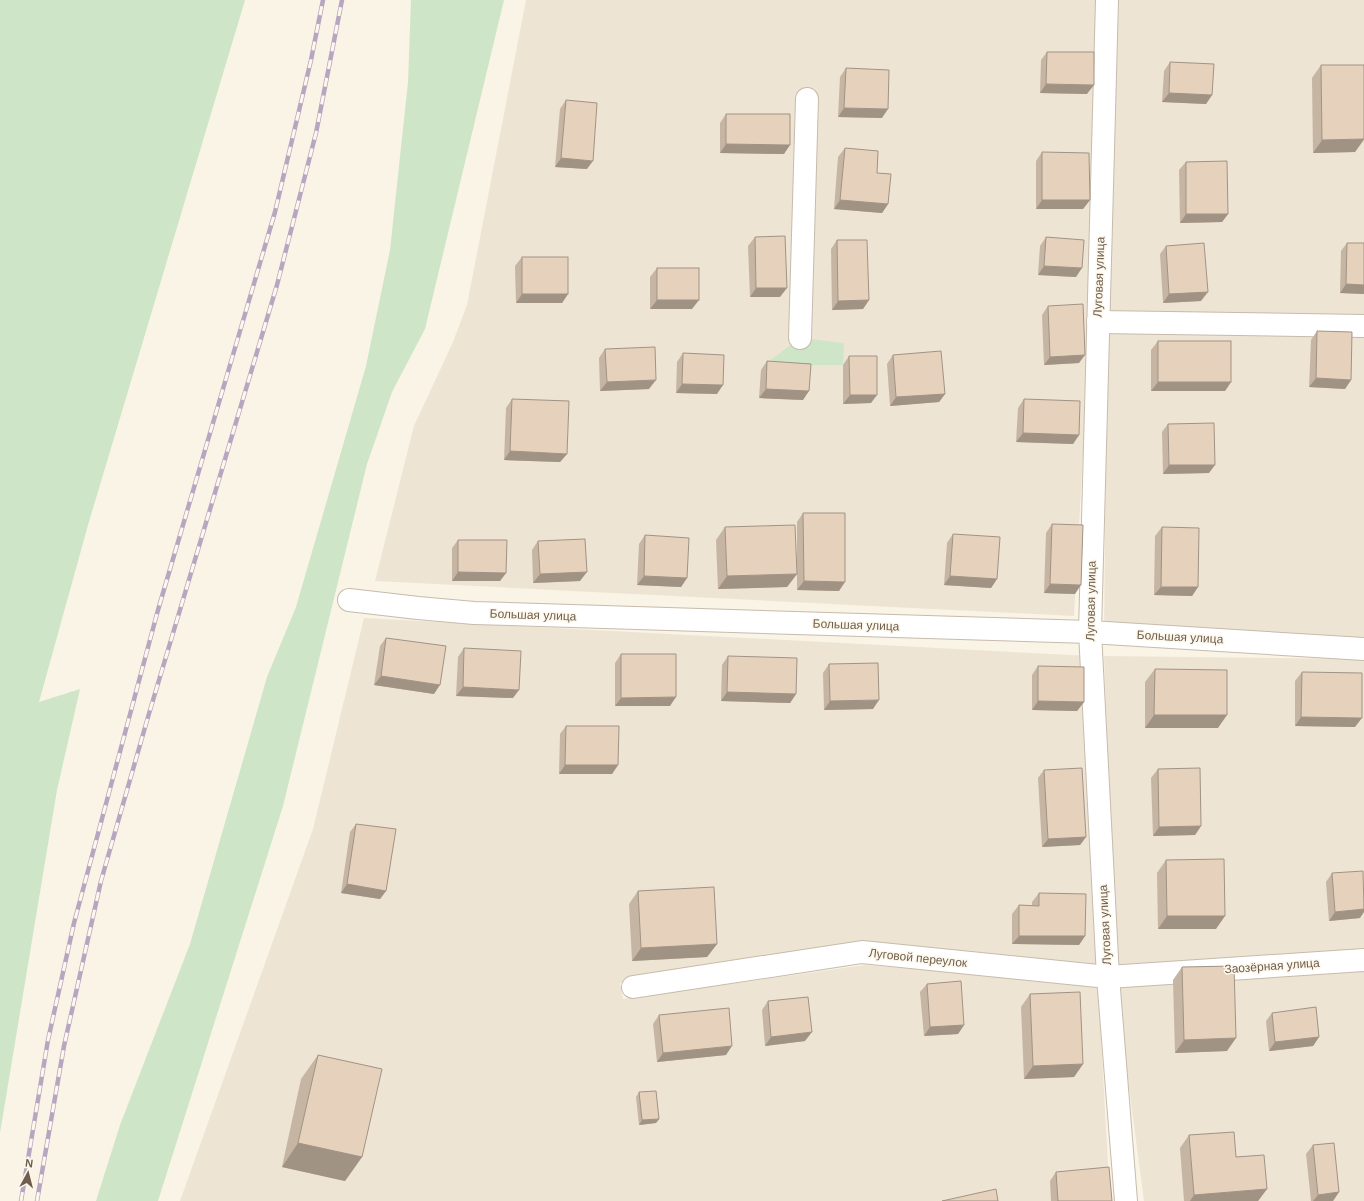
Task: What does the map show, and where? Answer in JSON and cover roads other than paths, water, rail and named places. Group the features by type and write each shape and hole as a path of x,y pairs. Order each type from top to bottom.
{"street":[{"name":"Луговая улица","path":"1108,0 1090,632 1108,977 1126,1201"},
{"path":"800,338 806,99"},
{"path":"1098,322 1364,326"},
{"name":"Большая улица","path":"349,600 418,608 522,615 1090,632 1364,648"},
{"name":"Луговой переулок","path":"633,987 862,952 1108,977"},
{"name":"Заозёрная улица","path":"1108,977 1364,960"}],"railway":[{"path":"21,1201 48,1040 74,923 158,610 275,212 311,60 323,0"},
{"path":"37,1201 64,1046 101,881 148,717 277,285 316,133 342,0"}]}
